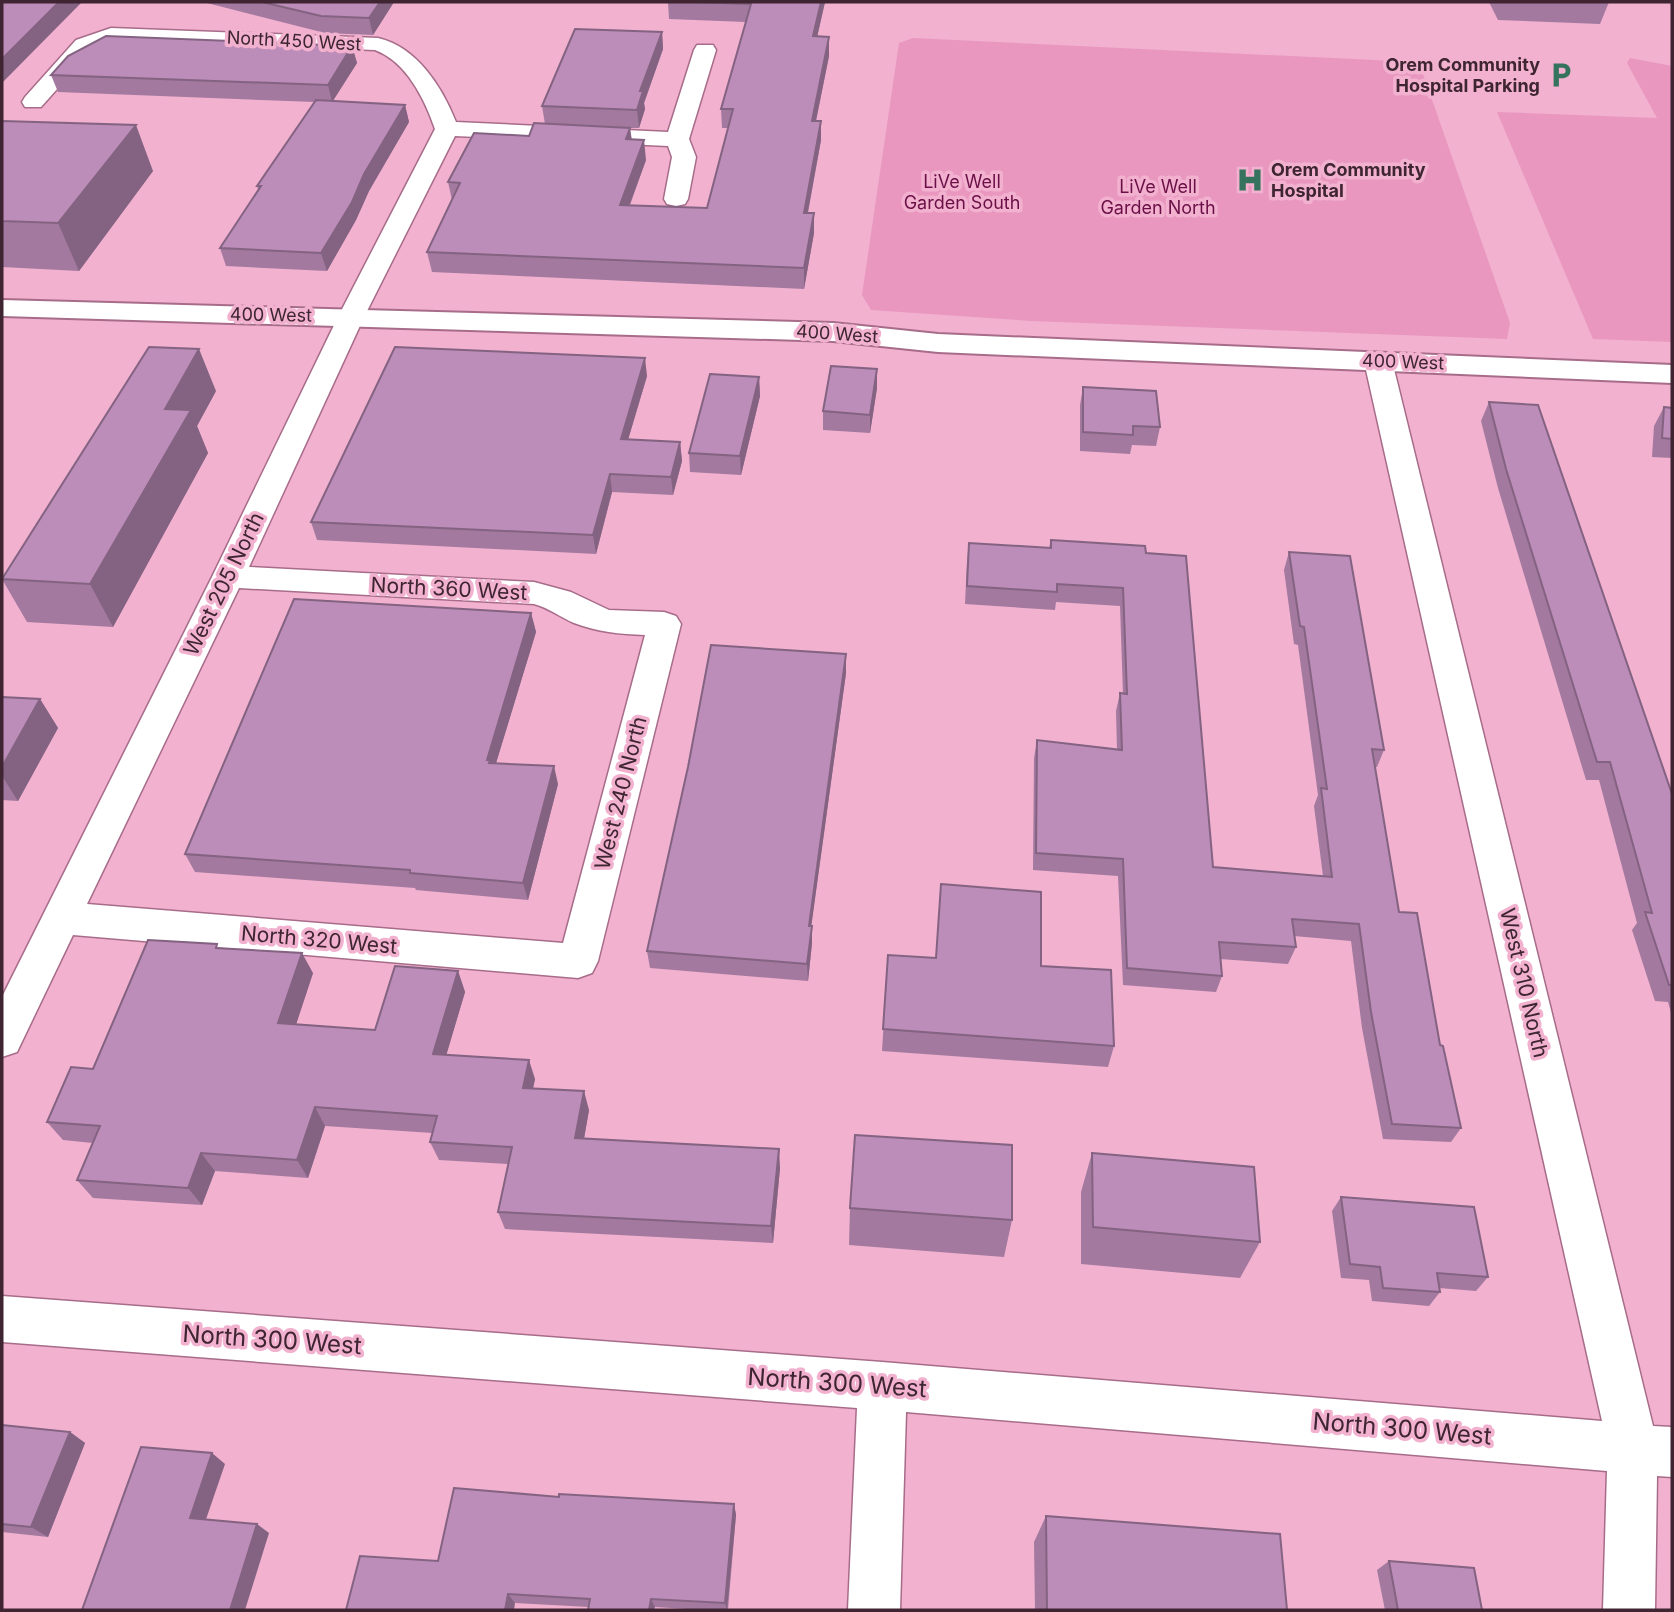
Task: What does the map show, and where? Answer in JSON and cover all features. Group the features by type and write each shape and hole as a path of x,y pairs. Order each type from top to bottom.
{"main road":[{"name":"400 West","path":"2,308 833,332 938,343 1672,374"}],"street":[{"name":"North 450 West","path":"33,102 84,45 96,39 124,33 392,46 439,108 447,129"},
{"path":"677,198 684,158 677,139 705,50"},
{"path":"447,129 677,139"},
{"name":"West 205 North","path":"2,1038 352,317 447,129"},
{"name":"West 310 North","path":"1378,361 1652,1449 1629,1610"},
{"name":"North 360 West","path":"228,577 534,593 559,600 583,614 607,622 664,624"},
{"name":"West 240 North","path":"578,961 664,624"},
{"name":"North 320 West","path":"60,918 578,961"},
{"name":"North 300 West","path":"2,1319 1652,1449"},
{"path":"874,1610 882,1387"}],"green space":[{"path":"913,38 1395,61 1422,71 1510,323 1507,339 1031,321 871,310 862,295 899,43"},
{"path":"1630,58 1672,66 1672,342 1593,339 1497,112 1657,118 1627,63"}],"building":[{"path":"2,2 59,2 2,59"},
{"path":"262,2 380,2 369,18 321,16"},
{"path":"695,2 821,2 813,36 829,37 812,121 821,121 804,213 814,213 804,268 427,252 460,183 448,182 474,133 529,136 534,123 630,128 626,139 644,140 620,205 707,208 733,109 721,109 751,4"},
{"path":"575,29 662,32 640,91 643,91 637,110 542,106"},
{"path":"106,36 352,46 328,85 51,75 68,56"},
{"path":"316,100 405,105 321,253 220,248 261,186 257,186"},
{"path":"2,121 136,125 58,223 2,221"},
{"path":"149,347 199,349 165,409 191,410 90,584 2,579"},
{"path":"395,347 645,358 621,439 680,442 671,477 610,474 593,535 311,522"},
{"path":"831,366 877,369 870,415 823,411"},
{"path":"710,374 759,377 740,456 689,453"},
{"path":"1083,387 1156,391 1160,427 1133,426 1133,435 1083,432"},
{"path":"1489,402 1538,405 1672,794 1672,985 1669,985 1645,912 1652,913 1610,762 1597,762 1506,469"},
{"path":"1664,407 1672,408 1672,439 1662,438"},
{"path":"1051,540 1145,546 1146,553 1186,556 1213,867 1332,877 1321,788 1327,789 1304,627 1300,626 1289,552 1350,556 1384,750 1372,749 1399,912 1417,913 1440,1045 1443,1046 1461,1128 1392,1124 1371,1012 1359,924 1292,919 1296,947 1219,942 1222,976 1127,968 1123,859 1036,853 1037,740 1122,750 1120,693 1127,694 1123,588 1057,584 1057,592 967,586 969,543 1051,548"},
{"path":"294,599 531,613 487,760 490,760 489,763 554,766 523,883 410,873 410,870 185,854"},
{"path":"711,645 846,654 809,926 812,926 807,964 647,951 688,767"},
{"path":"2,697 40,699 2,767"},
{"path":"941,884 1041,892 1041,966 1111,970 1114,1046 883,1029 888,955 936,958"},
{"path":"148,940 217,944 216,948 302,953 278,1023 375,1030 395,966 458,971 433,1054 529,1060 523,1088 584,1091 575,1138 779,1149 771,1226 498,1212 512,1147 430,1142 437,1116 315,1107 297,1160 201,1153 188,1188 77,1180 100,1126 47,1122 71,1067 93,1069"},
{"path":"855,1135 1012,1145 1012,1220 850,1208"},
{"path":"1092,1153 1254,1167 1260,1242 1093,1227"},
{"path":"1341,1197 1474,1207 1488,1277 1437,1273 1440,1292 1383,1288 1380,1267 1350,1264"},
{"path":"2,1425 70,1432 31,1527 2,1524"},
{"path":"141,1447 212,1453 190,1518 257,1524 230,1610 82,1610"},
{"path":"454,1488 559,1497 559,1494 734,1504 725,1603 651,1599 649,1610 588,1610 590,1599 508,1594 505,1610 346,1610 360,1556 438,1561"},
{"path":"1046,1516 1280,1534 1287,1610 1047,1610"},
{"path":"1389,1561 1474,1568 1482,1610 1398,1610"}],"place":[{"name":"Orem Community Hospital Parking","path":"1561,75"},
{"name":"Orem Community Hospital","path":"1250,180"}],"park label":[{"name":"LiVe Well Garden South","path":"962,192"},
{"name":"LiVe Well Garden North","path":"1158,197"}]}
